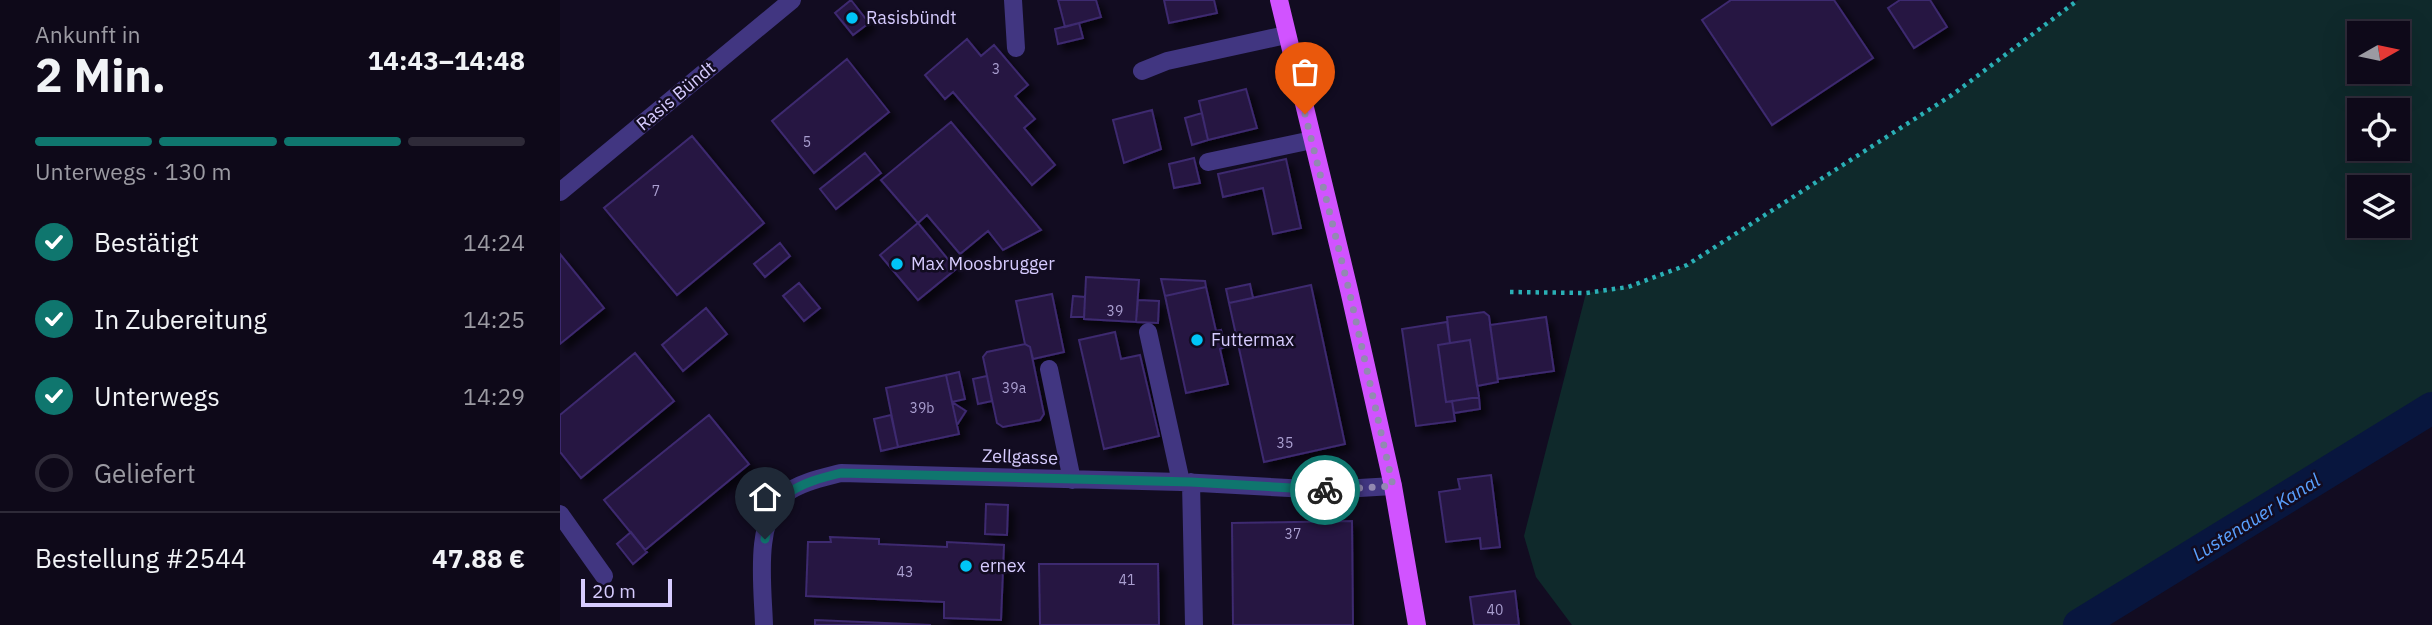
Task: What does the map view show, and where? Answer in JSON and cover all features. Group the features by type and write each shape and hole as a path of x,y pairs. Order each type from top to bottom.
{"main road":[{"path":"1279,0 1393,486 1417,625"}],"street":[{"name":"Rasis Bündt","path":"560,192 792,0"},
{"path":"1013,0 1016,48"},
{"path":"1142,71 1167,61 1286,35"},
{"path":"1208,162 1312,140"},
{"path":"1148,332 1186,482 1194,625"},
{"path":"1049,369 1072,480"},
{"name":"Zellgasse","path":"764,625 762,557 767,520 784,495 810,481 841,473 1186,482 1326,490 1393,486"},
{"path":"560,514 604,576"}],"path":[{"path":"1510,292 1587,293 1628,287 1687,265 1952,94 2078,0"}],"green space":[{"path":"2078,0 2432,0 2432,407 2070,625 1572,625 1536,577 1524,536 1586,293 1628,287 1687,265 1952,95"}],"building":[{"name":"Rasisbündt","path":"851,0 869,23 853,35 835,13"},
{"path":"1058,0 1096,0 1101,17 1065,27"},
{"path":"1164,0 1214,0 1217,13 1169,23"},
{"path":"1731,0 1834,0 1873,58 1772,125 1702,20"},
{"path":"1900,0 1930,0 1947,27 1914,48 1888,8"},
{"path":"1079,23 1083,38 1058,44 1055,29"},
{"path":"967,39 981,56 994,45 1028,85 1015,96 1035,119 1024,128 1055,165 1032,185 953,92 945,99 925,75"},
{"path":"847,59 889,112 814,173 772,121"},
{"path":"1246,89 1257,128 1208,140 1199,101"},
{"path":"1152,110 1161,149 1124,163 1113,120"},
{"path":"1202,113 1208,140 1192,145 1185,118"},
{"path":"951,122 1041,230 1003,250 988,231 960,254 927,215 918,223 881,180"},
{"path":"692,136 764,223 677,295 604,208"},
{"path":"865,153 881,173 836,209 820,189"},
{"path":"1194,158 1200,183 1174,188 1169,164"},
{"path":"1286,159 1301,228 1273,234 1263,188 1223,197 1218,174"},
{"path":"918,223 956,269 918,300 880,255"},
{"path":"780,243 790,256 765,277 754,264"},
{"path":"560,254 604,308 560,344"},
{"path":"1086,277 1139,280 1136,322 1084,319"},
{"path":"1161,279 1205,281 1206,287 1165,296"},
{"path":"799,283 820,308 804,321 783,296"},
{"path":"1250,284 1253,298 1229,303 1226,289"},
{"path":"1311,285 1345,444 1264,462 1229,303"},
{"path":"1206,287 1216,331 1221,330 1225,347 1220,349 1228,384 1186,393 1165,296"},
{"path":"1052,294 1064,352 1033,359 1030,347 1025,344 1016,301"},
{"path":"1073,296 1085,297 1084,317 1071,317"},
{"path":"1138,300 1159,301 1158,323 1136,322"},
{"path":"706,308 727,334 683,371 662,345"},
{"path":"1484,312 1489,316 1498,382 1477,386 1470,340 1450,343 1447,317"},
{"path":"1546,317 1554,371 1498,379 1490,325"},
{"path":"1447,322 1450,343 1438,345 1446,402 1452,401 1455,421 1416,426 1402,329"},
{"path":"1115,332 1121,359 1140,355 1159,436 1104,449 1079,340"},
{"path":"1470,340 1479,397 1446,402 1438,345"},
{"path":"1025,344 1030,347 1044,414 1040,420 1003,427 997,423 983,357 987,352"},
{"path":"635,353 674,401 581,478 560,452 560,415"},
{"path":"959,372 965,399 952,402 946,375"},
{"path":"946,375 959,434 898,447 886,388"},
{"path":"987,376 992,401 978,404 973,379"},
{"path":"1479,397 1480,409 1454,413 1452,401"},
{"path":"952,402 966,411 957,425"},
{"path":"709,415 749,464 645,550 604,500"},
{"path":"891,415 898,447 881,451 874,419"},
{"path":"1491,475 1500,547 1481,549 1480,538 1446,542 1439,492 1460,489 1458,479"},
{"path":"986,504 1008,505 1007,535 985,534"},
{"path":"1352,521 1353,625 1233,625 1232,523"},
{"path":"631,532 647,552 633,564 617,544"},
{"path":"830,537 879,539 879,544 947,547 947,542 1004,545 1001,620 944,618 944,602 806,596 808,542 831,542"},
{"path":"1039,564 1158,564 1159,625 1040,625"},
{"path":"1515,591 1519,625 1474,625 1470,597"},
{"path":"815,620 931,625 815,625"}],"waterway":[{"name":"Lustenauer Kanal","path":"2079,625 2432,408"}],"way so far":[{"path":"1305,114 1349,290 1393,486 1325,490"}],"place":[{"name":"Rasisbündt","path":"852,18"},
{"name":"Max Moosbrugger","path":"897,264"},
{"name":"Futtermax","path":"1197,340"},
{"name":"ernex","path":"966,566"}],"route":[{"path":"765,539 767,520 784,495 810,481 841,473 1191,482 1325,490"}]}
